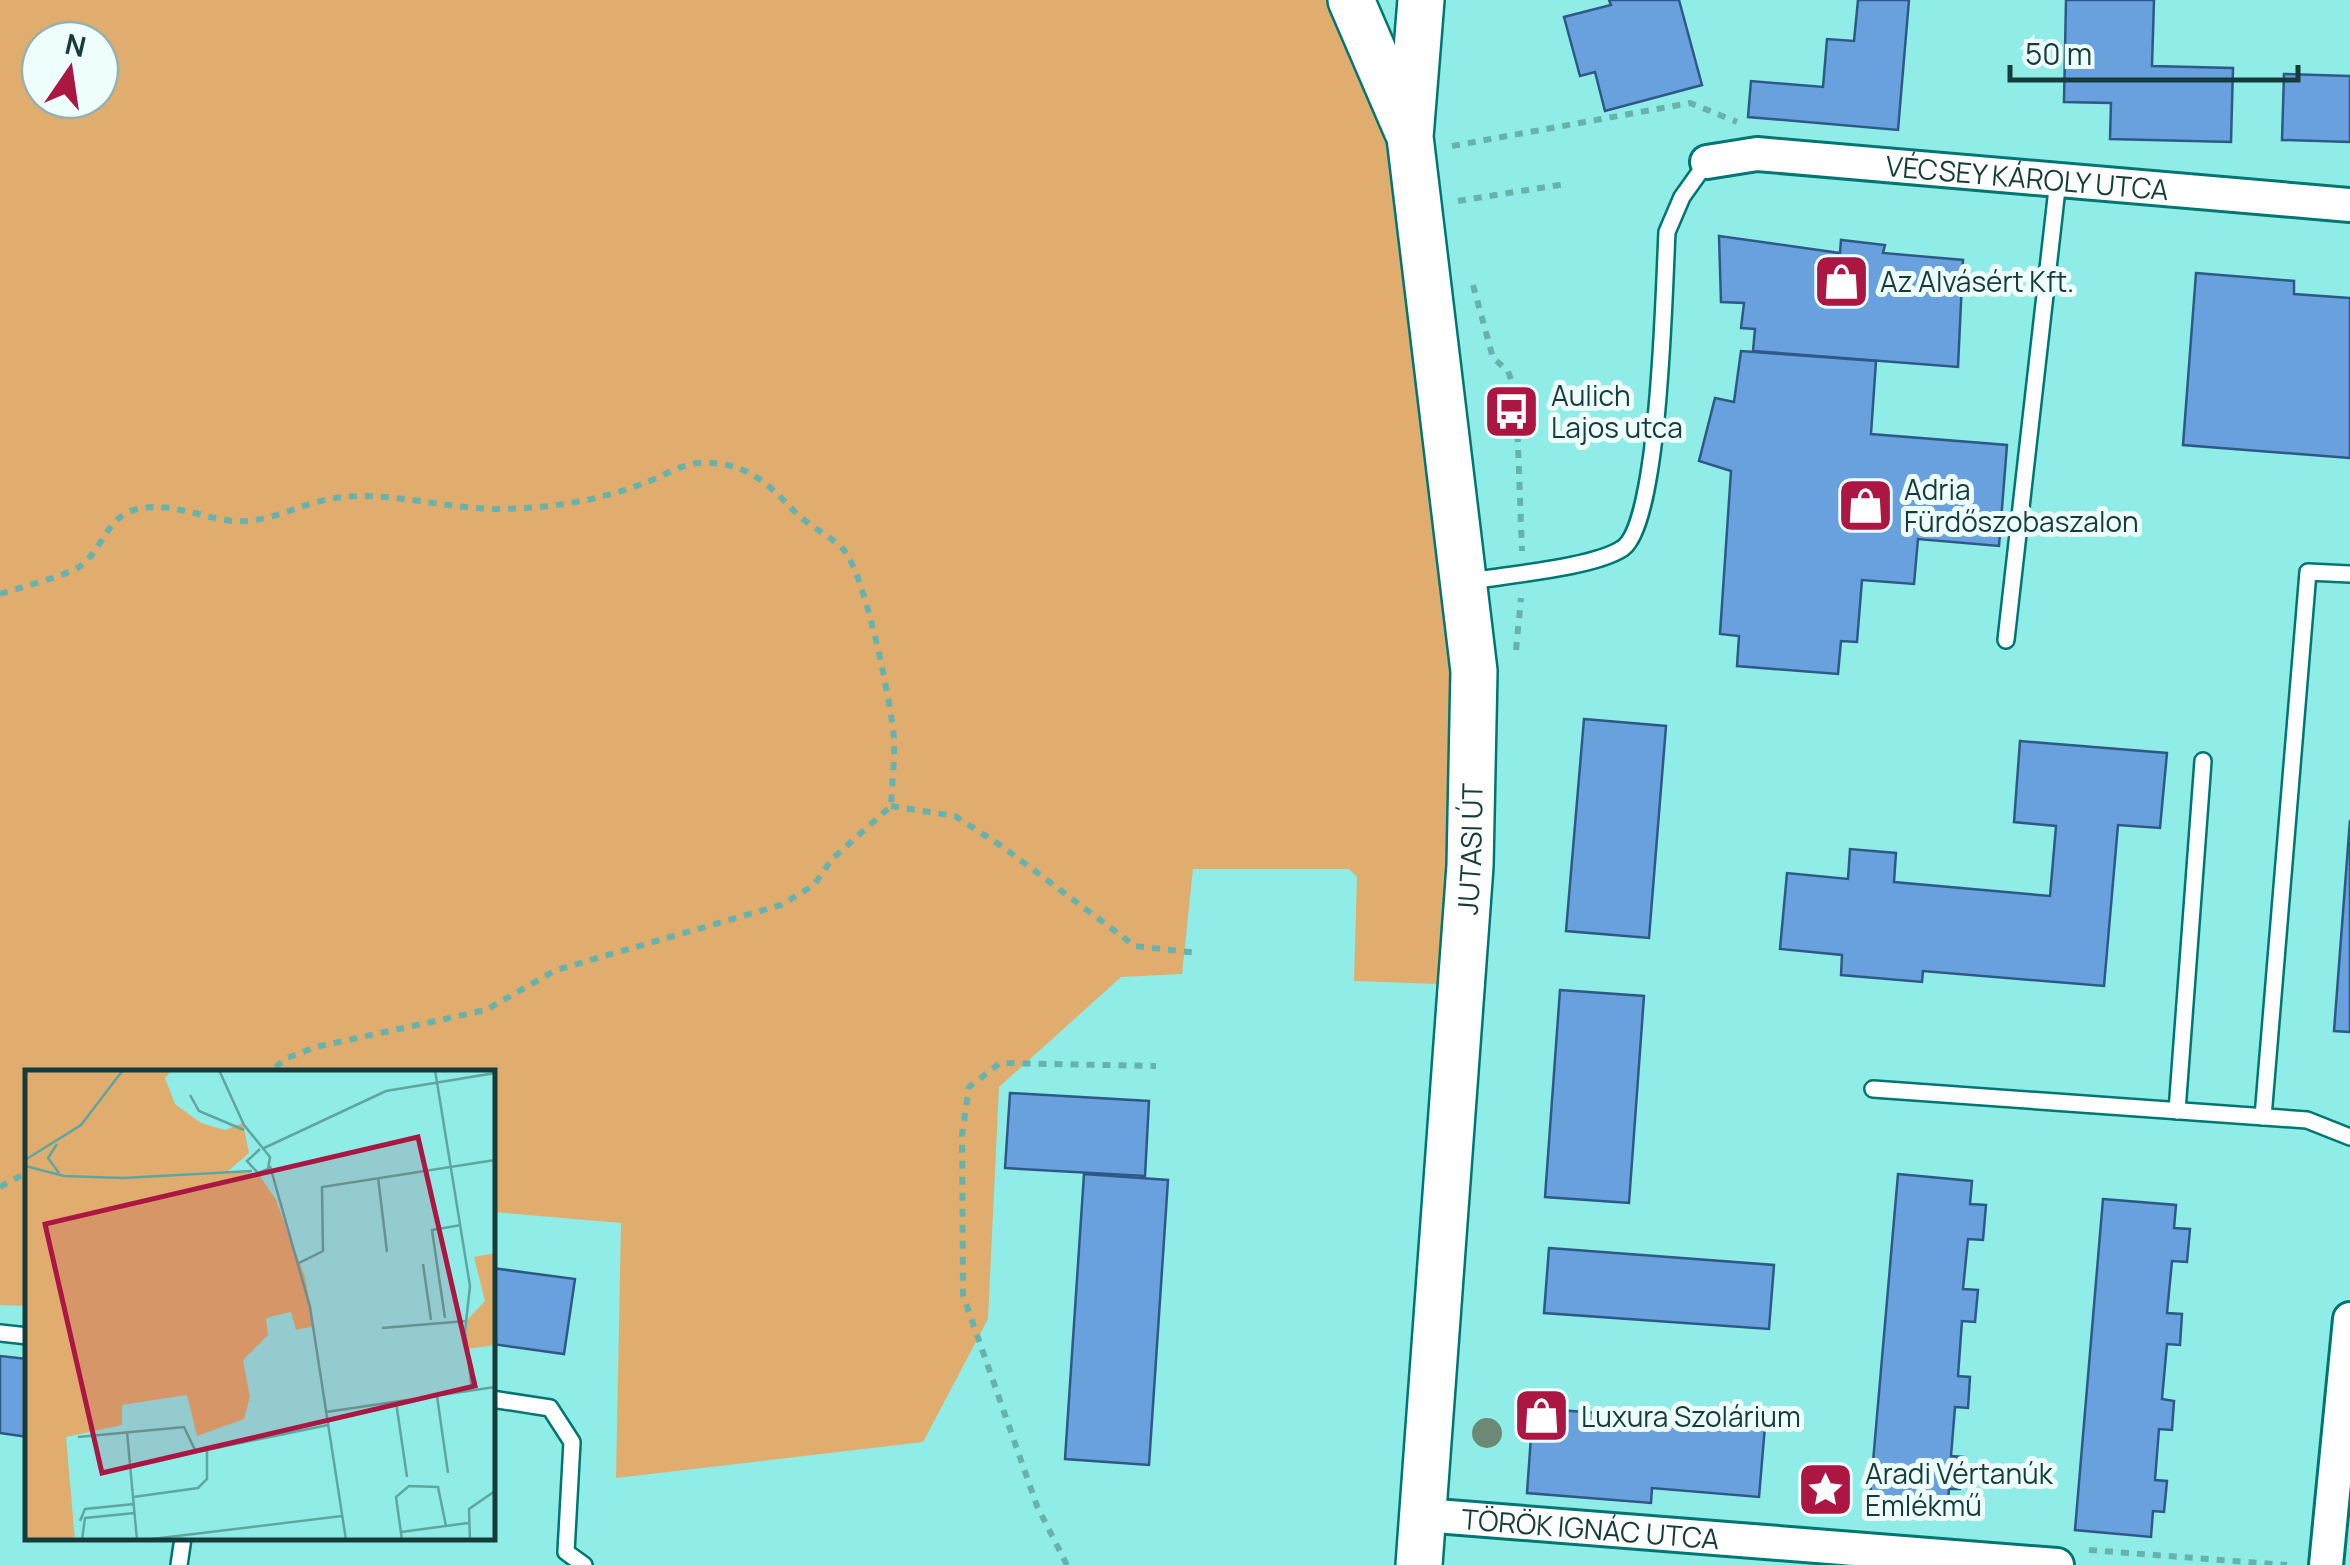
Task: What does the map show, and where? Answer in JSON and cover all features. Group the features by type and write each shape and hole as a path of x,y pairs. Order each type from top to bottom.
{"street":[{"name":"JUTASI ÚT","path":"1351,0 1427,142"},
{"name":"JUTASI ÚT","path":"1419,1565 1470,866 1474,671 1427,142 1421,0"},
{"name":"VÉCSEY KÁROLY UTCA","path":"1707,162 1757,154 2350,206"},
{"path":"2326,1565 2350,1320"},
{"name":"TÖRÖK IGNÁC UTCA","path":"1423,1515 1854,1557 2056,1565"}],"lane":[{"path":"1464,582 1590,561 1625,547 1640,520 1650,480 1668,232 1682,197 1707,162"},
{"path":"2006,640 2058,180"},
{"path":"2262,1117 2308,572 2350,574"},
{"path":"2177,1111 2203,761"},
{"path":"1873,1089 2307,1120 2350,1137"},
{"path":"0,1332 25,1336"},
{"path":"495,1399 550,1408 572,1442 566,1552 584,1565"},
{"path":"180,1565 183,1540"}],"path":[{"path":"1427,142 1690,103 1744,125"},
{"path":"1450,202 1565,184"},
{"path":"1469,272 1493,358 1508,371 1516,393 1523,572"},
{"path":"0,594 78,567 116,518 142,508 174,509 234,521 264,519 340,496 494,508 573,505 642,485 694,463 734,465 769,484 801,518 843,550 860,578 890,706 894,740 891,806 832,860 814,885 780,905 556,970 486,1010 316,1046 271,1070"},
{"path":"891,806 954,816 1003,847 1135,946 1198,953"},
{"path":"1068,1565 1037,1506 963,1295 962,1135 968,1088 1000,1063 1156,1066"},
{"path":"0,1188 25,1174"}],"shaded area":[{"path":"0,0 1345,0 1418,175 1442,357 1466,985 1354,981 1357,877 1349,869 1193,869 1182,974 1121,977 999,1087 988,1319 923,1442 616,1478 621,1223 495,1212 495,1070 25,1070 25,1306 0,1305"}],"building":[{"path":"1609,0 1679,0 1702,85 1605,111 1595,72 1580,76 1564,17 1611,5"},
{"path":"1858,0 1909,0 1898,130 1748,117 1751,81 1823,87 1827,39 1854,41"},
{"path":"2066,0 2154,0 2152,66 2233,68 2231,142 2110,139 2111,103 2064,102"},
{"path":"2284,74 2350,76 2350,142 2282,140"},
{"name":"Az Alvásért Kft.","path":"1719,236 1840,253 1841,240 1885,245 1883,253 1963,260 1958,367 1753,351 1755,329 1741,328 1744,303 1721,302"},
{"path":"2196,273 2294,281 2294,294 2350,298 2350,458 2183,445"},
{"name":"Adria Fürdőszobaszalon","path":"1741,351 1876,361 1871,434 2007,445 1999,546 1918,539 1914,584 1862,580 1857,642 1841,641 1838,674 1737,666 1739,636 1720,634 1731,471 1699,461 1715,398 1734,402"},
{"path":"1584,719 1666,726 1649,938 1566,931"},
{"path":"2020,741 2167,753 2160,828 2118,825 2104,986 1923,971 1922,982 1841,975 1842,955 1780,949 1787,873 1848,879 1850,849 1896,853 1894,882 2050,896 2056,826 2014,822"},
{"path":"2350,820 2350,1032 2334,1031"},
{"path":"1560,990 1644,996 1629,1203 1545,1197"},
{"path":"1010,1093 1149,1101 1145,1176 1005,1168"},
{"path":"1084,1174 1168,1180 1149,1465 1065,1459"},
{"path":"1898,1174 1972,1181 1970,1204 1986,1205 1983,1240 1968,1239 1963,1289 1978,1290 1975,1322 1962,1321 1958,1376 1970,1377 1968,1408 1955,1407 1951,1456 1963,1457 1960,1489 1949,1489 1947,1515 1869,1508"},
{"path":"2103,1199 2176,1205 2174,1228 2190,1229 2187,1262 2172,1261 2167,1313 2182,1314 2180,1345 2167,1344 2162,1399 2174,1401 2172,1430 2159,1429 2155,1480 2167,1481 2164,1512 2153,1511 2151,1537 2075,1530"},
{"path":"1549,1248 1774,1265 1769,1329 1544,1313"},
{"path":"495,1268 575,1279 564,1354 495,1344"},
{"path":"0,1356 25,1359 25,1437 0,1433"},
{"path":"1533,1408 1765,1426 1759,1497 1652,1488 1651,1503 1527,1493"}],"place":[{"name":"Az Alvásért Kft.","path":"1841,281"},
{"name":"Aulich Lajos utca","path":"1512,411"},
{"name":"Adria Fürdőszobaszalon","path":"1865,505"},
{"name":"Luxura Szolárium","path":"1542,1416"},
{"name":"Aradi Vértanúk Emlékmű","path":"1826,1489"}]}
